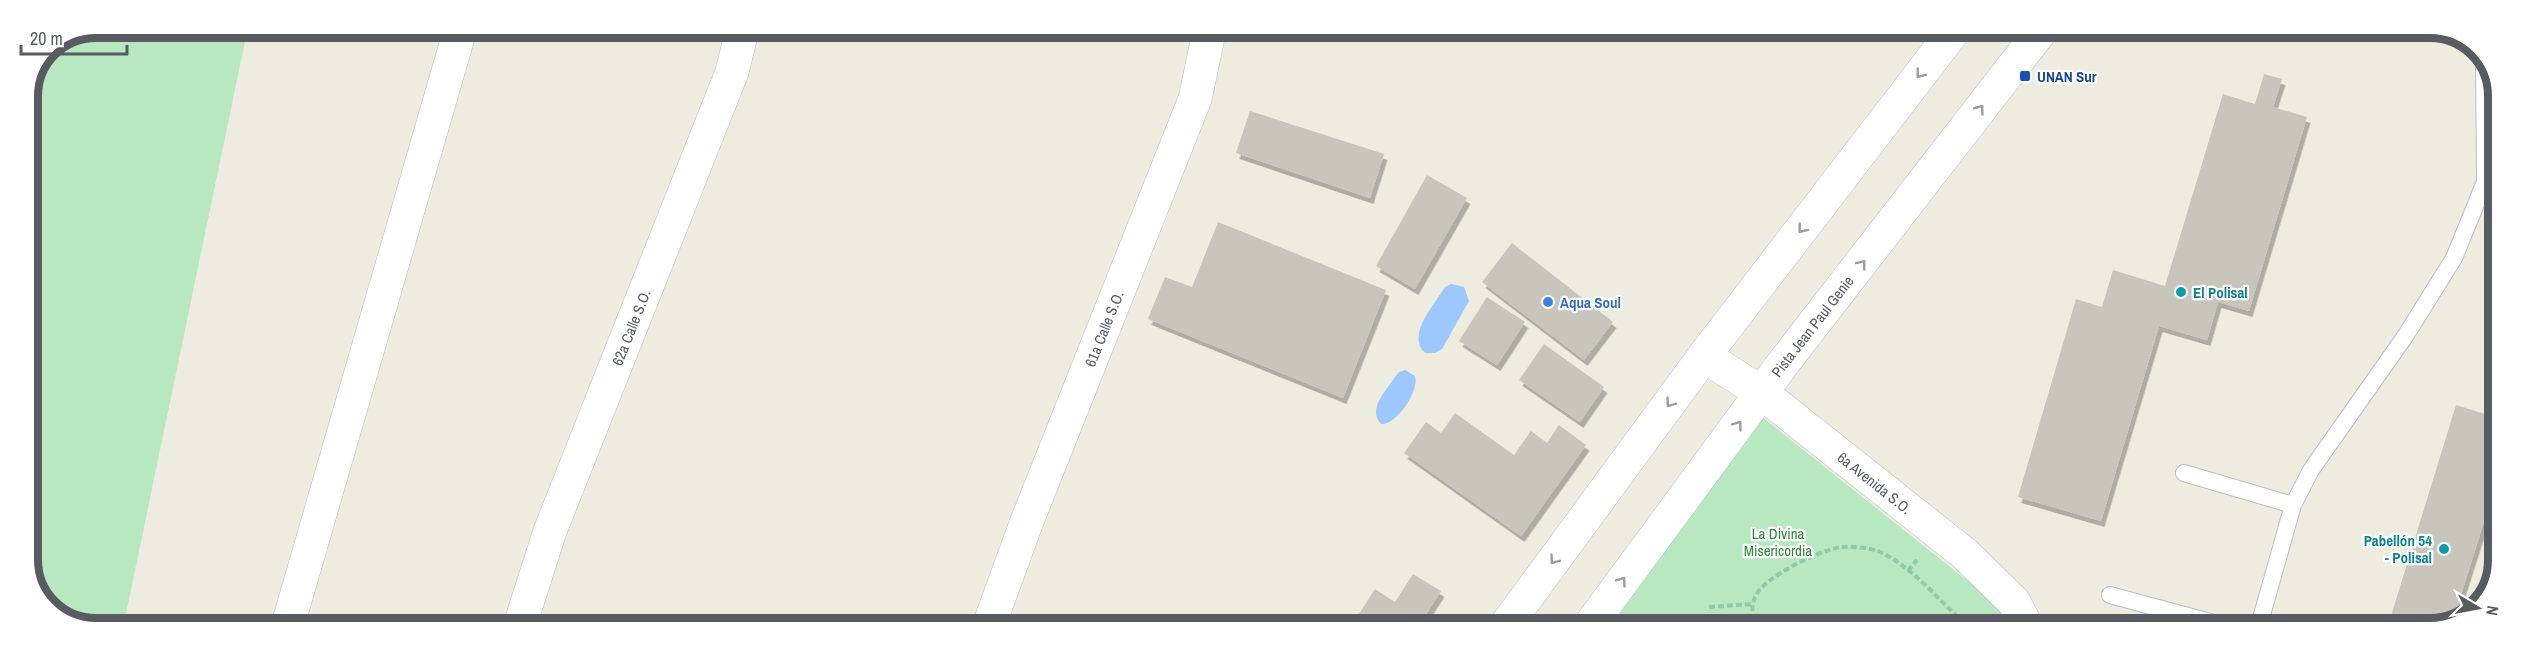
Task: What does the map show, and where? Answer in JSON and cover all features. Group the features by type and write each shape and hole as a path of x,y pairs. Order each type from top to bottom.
{"street":[{"path":"290,618 458,38"},
{"name":"62a Calle S.O.","path":"522,618 550,531 732,72 740,38"},
{"name":"61a Calle S.O.","path":"992,618 1031,510 1196,99 1208,38"},
{"path":"1510,618 1704,356 1948,38"},
{"name":"Pista Jean Paul Genie","path":"1595,618 1762,393 2035,38"},
{"name":"6a Avenida S.O.","path":"1704,356 1762,393 1965,554 2014,602 2022,618"}],"lane":[{"path":"2261,618 2293,505 2311,470 2406,335 2454,258 2485,182 2484,74"},
{"path":"2184,472 2293,505"},
{"path":"2110,596 2194,618"}],"path":[{"path":"1754,618 1753,604 1756,594 1771,580 1809,556 1842,546 1877,551 1908,571 1959,618"},
{"path":"1908,571 1918,558"},
{"path":"1709,607 1753,604"}],"green space":[{"path":"246,38 125,618 96,618 77,615 60,606 47,593 42,583 38,564 38,96 42,73 47,63 63,47 84,39"},
{"name":"La Divina Misericordia","path":"1762,417 1999,606 2004,618 1605,618"}],"water":[{"path":"1451,284 1464,287 1469,301 1442,349 1435,353 1425,353 1420,346 1420,329 1445,287"},
{"path":"1405,370 1415,376 1414,390 1400,413 1387,423 1381,424 1376,412 1379,400 1399,372"}],"building":[{"name":"El Polisal","path":"2264,74 2282,79 2273,107 2307,117 2249,311 2218,302 2207,340 2159,326 2101,521 2018,497 2076,299 2102,307 2113,270 2165,286 2223,94 2255,104"},
{"path":"1250,111 1384,154 1370,198 1236,153"},
{"path":"1427,175 1467,198 1415,289 1376,266"},
{"path":"1218,222 1386,290 1343,398 1148,319 1165,277 1192,287"},
{"name":"Aqua Soul","path":"1512,243 1613,322 1584,360 1482,282"},
{"path":"1487,297 1525,322 1497,365 1459,341"},
{"path":"1544,344 1604,387 1580,422 1519,380"},
{"name":"Pabellón 54 - Polisal","path":"2456,405 2488,415 2488,509 2466,578 2448,578 2448,615 2430,618 2390,618"},
{"path":"1455,413 1514,455 1531,431 1547,443 1559,425 1586,445 1521,536 1404,453 1426,422 1441,433"},
{"path":"1413,574 1441,591 1424,618 1356,618 1375,589 1395,602"}],"place":[{"name":"UNAN Sur","path":"2025,76"},
{"name":"El Polisal","path":"2181,292"},
{"name":"Aqua Soul","path":"1548,302"},
{"name":"Pabellón 54 - Polisal","path":"2444,549"}]}
